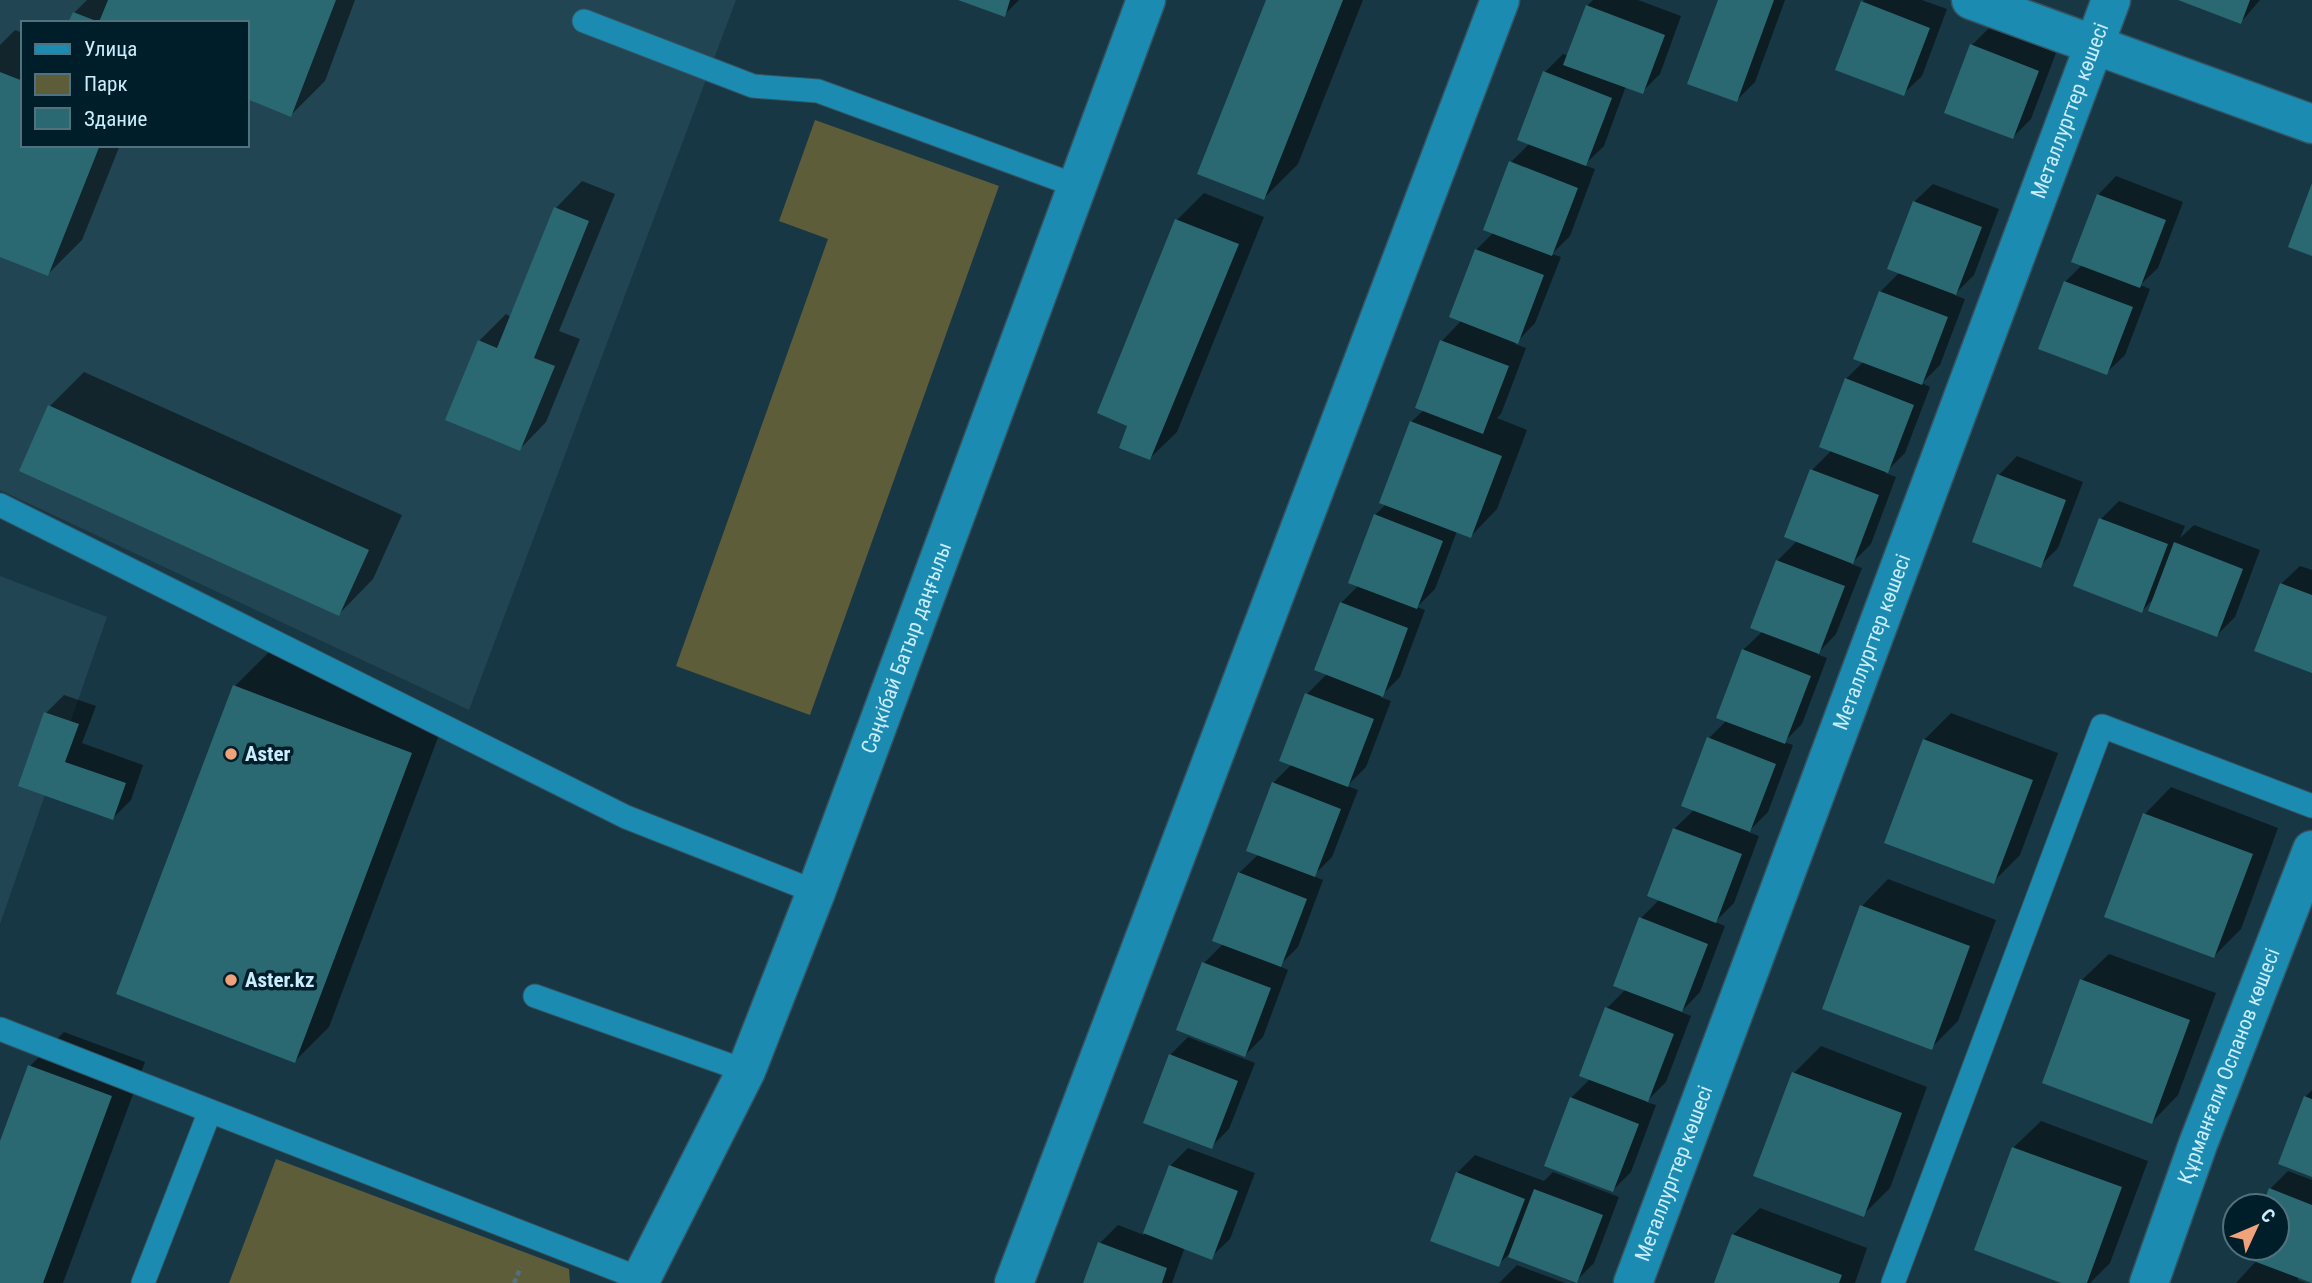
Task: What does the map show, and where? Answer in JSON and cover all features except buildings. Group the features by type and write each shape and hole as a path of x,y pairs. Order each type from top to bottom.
{"street":[{"name":"Сәңкібай Батыр даңғылы","path":"640,1281 746,1071 816,892 1146,0"},
{"path":"1014,1283 1500,0"},
{"path":"1971,0 2312,124"},
{"name":"Металлургтер көшесі","path":"1633,1283 2111,0"},
{"name":"Құрманғали Оспанов көшесі","path":"2149,1283 2198,1144 2312,850"}],"lane":[{"path":"584,22 753,86 818,91 1077,186"},
{"path":"0,505 626,817 816,892"},
{"path":"1893,1283 2102,726 2312,806"},
{"path":"535,996 746,1071"},
{"path":"0,1030 640,1281"},
{"path":"143,1283 210,1111"}],"shaded area":[{"path":"0,0 736,0 469,710 0,490"},
{"path":"0,576 107,617 0,924"}],"green space":[{"path":"815,120 999,186 810,715 676,666 828,239 779,221"},
{"path":"276,1159 569,1269 570,1283 229,1283"}],"place":[{"name":"Aster","path":"231,754"},
{"name":"Aster.kz","path":"231,980"}]}
